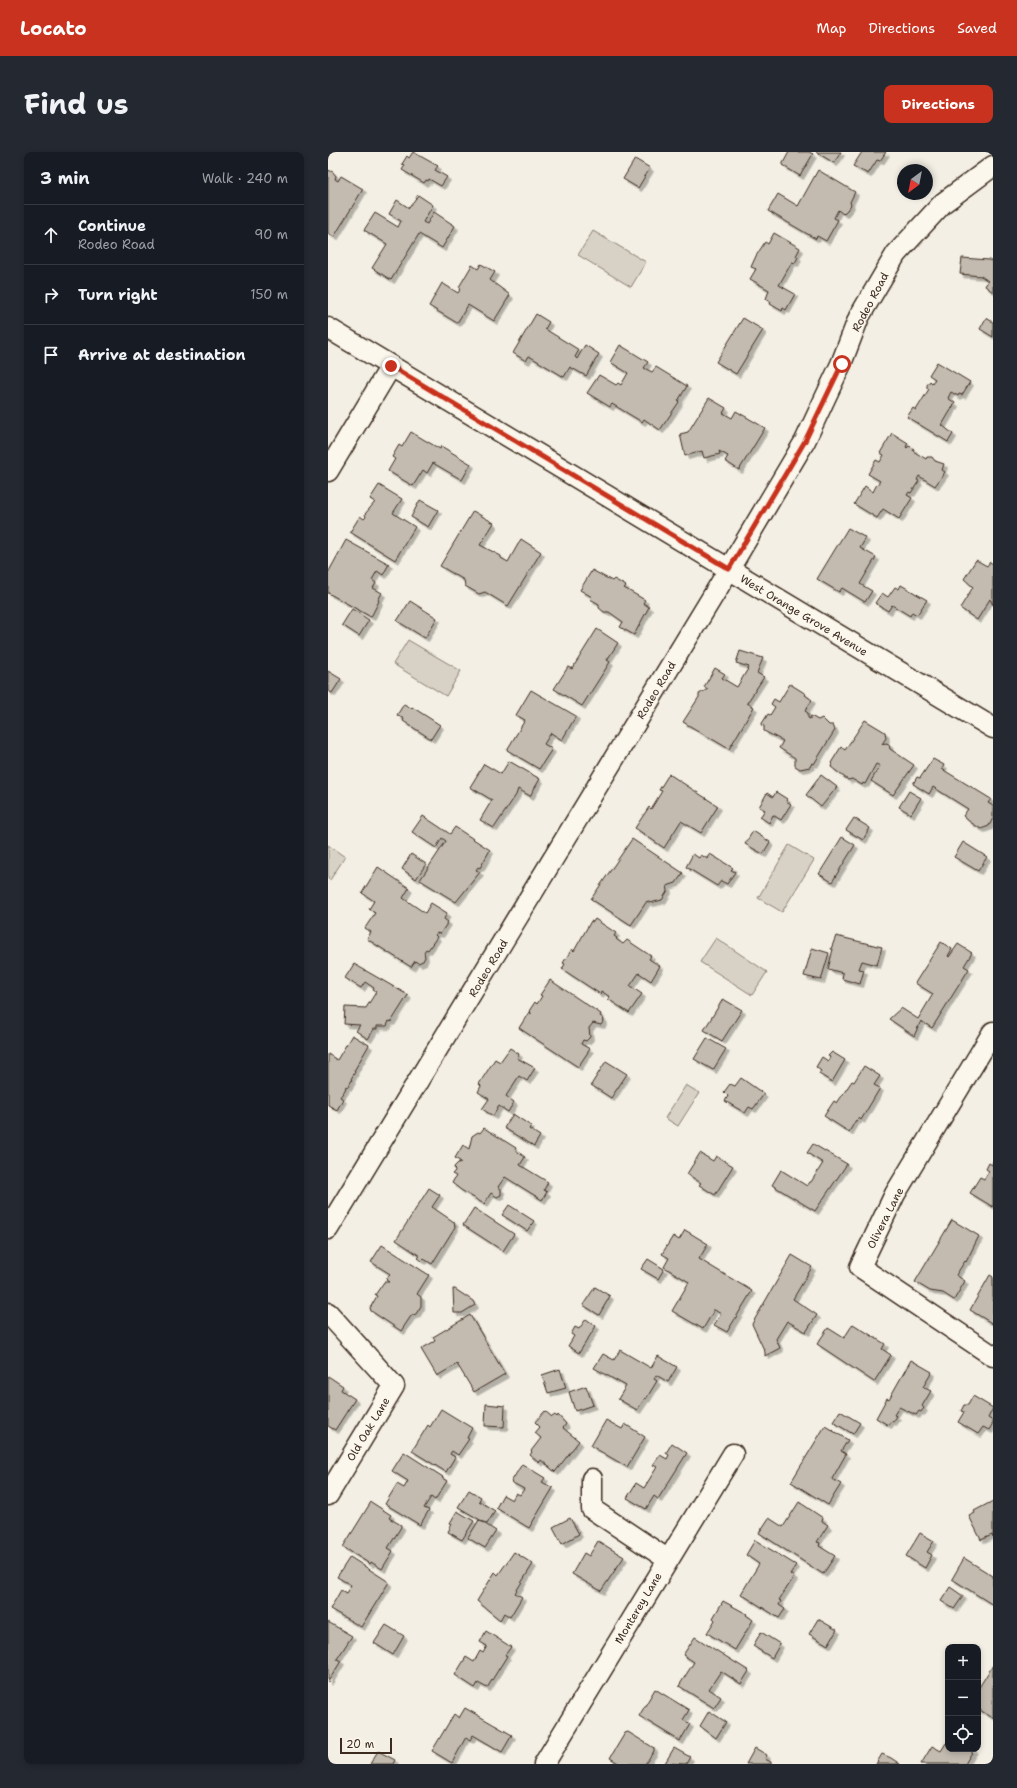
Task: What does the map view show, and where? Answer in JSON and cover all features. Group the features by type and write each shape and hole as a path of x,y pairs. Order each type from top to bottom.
{"street":[{"name":"Rodeo Road","path":"328,1230 805,441 842,364 859,317 896,254 943,203 993,166"},
{"name":"West Orange Grove Avenue","path":"328,328 993,728"},
{"path":"328,471 391,366"},
{"name":"Olivera Lane","path":"993,1032 895,1194 860,1267 993,1356"},
{"name":"Old Oak Lane","path":"328,1313 394,1386 328,1495"},
{"name":"Monterey Lane","path":"544,1764 667,1559 733,1454"},
{"path":"592,1478 592,1509 667,1559"}],"shaded area":[{"path":"593,231 646,262 631,287 578,255"},
{"path":"408,640 461,671 446,696 393,664"},
{"path":"328,845 345,857 330,880 328,879"},
{"path":"789,845 814,860 782,912 758,898"},
{"path":"716,938 767,972 752,995 700,962"},
{"path":"686,1085 699,1093 678,1126 665,1118"}],"building":[{"path":"413,152 438,166 435,170 447,177 441,186 429,179 424,183 402,170 405,165 402,164 407,156 409,158"},
{"path":"789,152 809,152 813,154 800,176 782,165"},
{"path":"816,152 841,152 834,163"},
{"path":"862,152 886,152 880,161 877,160 868,174 853,166"},
{"path":"635,159 650,168 638,188 623,179"},
{"path":"328,170 333,172 336,176 335,179 338,181 341,176 363,189 334,237 328,233"},
{"path":"818,170 855,192 850,202 851,205 847,210 843,214 838,210 834,218 838,220 826,241 817,236 816,239 768,211 778,194 798,206"},
{"path":"418,195 433,205 423,222 427,224 434,212 455,226 442,248 419,234 391,280 372,268 387,244 364,230 375,213 398,227 401,221 389,214 397,200 409,208"},
{"path":"774,233 800,248 796,256 798,257 795,263 792,262 779,285 795,294 786,310 783,308 782,311 770,304 771,302 766,299 769,290 750,279 756,269 751,267 756,256 765,242 768,244"},
{"path":"962,258 989,260 993,262 993,292 985,286 988,281 981,276 960,274"},
{"path":"481,264 495,272 490,280 510,295 494,321 468,305 457,323 429,306 442,283 458,293 461,288 459,287 472,265 478,269"},
{"path":"536,314 549,322 545,329 579,350 575,357 577,359 585,345 599,354 586,376 570,367 564,377 529,356 526,361 513,353"},
{"path":"743,318 763,330 736,374 716,362"},
{"path":"986,318 993,322 993,337 980,329"},
{"path":"620,345 648,362 644,368 652,372 656,367 687,386 678,401 679,402 660,430 644,419 642,422 612,404 610,407 587,393 599,375 616,385 618,383 621,385 628,373 610,362"},
{"path":"937,362 970,382 962,395 959,394 958,396 951,392 948,398 955,403 942,425 953,434 948,442 907,417 913,408 916,410 929,389 927,388 927,385 930,381 932,383 935,379 929,375"},
{"path":"709,398 726,408 723,413 732,418 736,411 765,428 739,470 725,461 728,456 719,451 720,454 704,458 702,451 685,456 680,434 688,432"},
{"path":"411,432 440,449 441,446 471,464 462,480 433,463 427,473 423,470 413,486 388,471 395,459 392,457 399,445 402,447"},
{"path":"892,433 908,443 907,448 909,446 914,449 913,451 926,459 927,457 932,457 935,461 944,464 942,470 945,472 935,486 919,476 917,480 919,481 911,493 909,492 907,495 912,498 899,519 883,509 877,518 854,504 865,486 873,492 880,481 868,474 876,460 880,462 884,455 880,453"},
{"path":"379,485 402,499 393,513 415,527 395,560 350,532 360,516 364,519 366,517 365,514 375,502 370,499"},
{"path":"420,500 438,510 428,527 411,517"},
{"path":"473,511 494,523 480,545 501,556 501,558 508,562 521,539 541,552 508,606 485,592 479,594 465,586 464,580 440,566"},
{"path":"848,528 866,538 860,548 876,557 860,584 872,591 865,602 842,588 839,592 817,579"},
{"path":"346,540 389,564 383,575 377,571 372,580 376,583 373,588 382,593 371,617 328,593 328,573"},
{"path":"976,560 987,566 990,562 993,564 993,605 990,599 977,620 960,608 973,587 964,579"},
{"path":"592,570 612,581 614,579 626,586 624,588 645,600 643,603 649,607 634,635 620,627 623,622 609,612 604,612 599,608 599,604 590,599 592,597 580,590"},
{"path":"901,585 927,600 917,615 912,612 910,616 892,605 888,611 875,603 882,593 888,597 895,587 899,589"},
{"path":"410,601 437,618 425,638 397,621"},
{"path":"352,609 369,620 359,636 342,625"},
{"path":"597,629 618,643 607,660 610,662 582,706 554,689 568,667 572,669"},
{"path":"740,651 763,658 757,673 764,677 747,703 754,707 729,749 683,722 699,697 699,694 708,689 704,687 715,668 725,674 722,678 737,687 749,667 736,663"},
{"path":"328,671 341,679 332,693 328,691"},
{"path":"790,684 806,694 805,695 812,700 805,711 808,713 808,718 810,719 811,716 818,720 822,718 829,725 833,725 835,730 814,764 812,763 810,767 800,769 795,766 795,758 779,748 783,741 764,731 764,726 761,725 768,714 770,715 775,707 771,704 774,699 779,702"},
{"path":"531,690 576,716 562,740 551,733 544,744 552,749 539,769 507,750 525,720 516,715"},
{"path":"404,704 411,708 412,707 440,725 431,739 403,721 404,719 397,715"},
{"path":"865,720 885,732 886,738 882,744 889,744 890,749 914,765 893,795 871,781 880,766 876,764 865,784 863,783 862,785 852,779 848,780 831,767 831,763 841,747 845,750"},
{"path":"933,759 944,765 942,769 991,799 988,803 993,806 993,818 989,826 981,829 970,822 963,816 968,809 933,787 929,794 913,784 917,777 920,778"},
{"path":"509,761 540,779 530,796 518,789 516,795 494,828 480,820 492,800 470,787 484,764 501,774"},
{"path":"669,774 718,806 701,833 681,821 664,848 635,828 649,807 651,809 662,791 659,790"},
{"path":"821,775 837,787 821,807 806,795"},
{"path":"909,791 921,798 911,814 899,807"},
{"path":"776,792 787,799 786,801 791,804 781,820 773,815 769,823 760,817 765,810 759,807 767,793 773,797"},
{"path":"423,816 450,834 455,827 490,850 480,868 478,867 476,870 480,872 456,902 420,880 446,841 442,838 436,848 412,832"},
{"path":"854,818 870,828 863,840 846,830"},
{"path":"753,831 770,842 763,854 745,844"},
{"path":"842,837 855,845 832,882 819,874"},
{"path":"632,839 683,873 676,883 667,886 668,890 662,900 650,903 647,901 631,925 591,899"},
{"path":"963,842 987,857 978,871 954,857"},
{"path":"411,854 426,864 416,879 402,869"},
{"path":"693,854 699,858 701,855 708,859 710,854 733,868 731,870 735,872 727,884 721,881 717,886 686,867"},
{"path":"378,867 409,888 403,898 425,913 431,903 447,913 444,919 448,922 440,934 437,933 435,935 437,937 428,950 426,949 424,952 425,957 423,961 418,963 415,961 411,967 367,939 371,932 365,928 375,913 369,909 374,901 362,893"},
{"path":"595,919 616,933 614,936 617,938 616,939 623,944 627,940 651,956 649,959 660,966 651,981 639,973 630,986 642,994 629,1013 608,999 610,997 601,991 600,994 562,969 565,964 563,963 572,949 574,951 591,921 593,922"},
{"path":"836,936 882,947 877,965 862,961 859,969 864,970 860,984 842,979 843,973 828,969 833,949 831,949"},
{"path":"941,942 952,949 948,956 949,957 958,944 972,953 964,966 969,969 932,1028 921,1021 914,1036 889,1019 901,1008 918,1019 933,994 915,983"},
{"path":"812,948 829,953 821,980 804,976"},
{"path":"354,964 408,995 391,1022 389,1021 387,1026 377,1026 377,1029 374,1029 368,1039 356,1031 360,1025 344,1024 345,1007 366,1008 376,992 373,990 374,988 365,982 361,988 345,978"},
{"path":"550,980 601,1014 600,1016 604,1021 601,1025 593,1023 589,1028 590,1037 586,1041 583,1040 581,1044 590,1049 578,1067 519,1028 529,1012 531,1014 529,1011 535,1002 537,1004 542,996 540,995"},
{"path":"723,999 742,1010 722,1041 704,1030"},
{"path":"352,1035 369,1045 354,1071 352,1080 348,1087 346,1086 340,1097 343,1099 337,1110 328,1105 328,1054 337,1060"},
{"path":"707,1038 726,1049 713,1070 694,1059"},
{"path":"510,1048 519,1054 517,1058 535,1068 527,1081 519,1076 506,1096 514,1102 508,1112 499,1106 493,1116 482,1109 489,1099 478,1092 481,1086 479,1084 495,1059 500,1062"},
{"path":"832,1052 845,1060 832,1082 819,1074 821,1071 816,1067 822,1057 828,1061 830,1057 828,1056"},
{"path":"606,1061 627,1074 611,1098 591,1085"},
{"path":"864,1066 880,1076 874,1085 880,1088 861,1120 859,1118 857,1121 856,1120 849,1132 824,1116 834,1101 837,1103 852,1081 854,1082"},
{"path":"741,1078 764,1094 753,1109 749,1107 745,1113 725,1101 728,1096 724,1092 730,1084 735,1086"},
{"path":"513,1114 531,1126 529,1129 540,1136 534,1146 504,1128"},
{"path":"484,1128 516,1148 515,1150 525,1157 520,1165 548,1182 544,1190 547,1192 542,1200 505,1177 498,1187 501,1189 501,1195 497,1197 491,1193 484,1204 452,1183 456,1176 452,1174 455,1171 454,1167 461,1162 455,1158 463,1145 469,1149 472,1136 478,1132 480,1133"},
{"path":"813,1144 847,1164 815,1211 772,1185 781,1170 807,1186 811,1182 823,1163 807,1153"},
{"path":"700,1153 713,1161 716,1156 733,1166 715,1195 699,1185 701,1183 687,1174"},
{"path":"993,1161 993,1207 970,1193 980,1177 984,1179 989,1171 986,1169 989,1163 992,1165"},
{"path":"429,1188 440,1195 432,1207 454,1222 455,1227 432,1264 424,1259 422,1261 418,1258 420,1256 396,1240"},
{"path":"509,1205 534,1221 527,1231 502,1215"},
{"path":"474,1208 514,1234 503,1251 463,1225"},
{"path":"952,1220 979,1236 966,1262 965,1261 956,1275 965,1281 954,1300 943,1293 930,1291 915,1282"},
{"path":"685,1230 708,1244 699,1259 752,1291 727,1332 714,1325 721,1314 713,1309 713,1312 703,1329 672,1311 689,1282 664,1267 669,1258 662,1254 673,1236 679,1240"},
{"path":"382,1245 429,1275 417,1294 421,1297 421,1306 416,1314 411,1316 401,1331 371,1311 370,1308 377,1296 375,1295 384,1282 389,1282 386,1280 390,1274 371,1262"},
{"path":"792,1255 812,1267 793,1299 817,1315 806,1332 787,1321 776,1339 780,1348 765,1356 765,1352 752,1324"},
{"path":"648,1259 664,1269 658,1279 641,1269"},
{"path":"990,1275 993,1277 993,1324 970,1310"},
{"path":"595,1287 610,1296 599,1315 583,1305"},
{"path":"453,1289 473,1301 475,1305 462,1313 454,1313"},
{"path":"470,1315 505,1374 474,1392 457,1364 437,1376 421,1349 435,1341 433,1337"},
{"path":"586,1319 596,1326 579,1353 568,1346 574,1336 571,1334 575,1327 579,1329"},
{"path":"853,1324 885,1344 882,1349 891,1355 874,1382 817,1344 828,1328 844,1338"},
{"path":"620,1350 651,1368 658,1356 677,1367 668,1382 656,1375 654,1379 657,1381 637,1410 618,1399 626,1386 594,1368 603,1354 614,1360"},
{"path":"911,1360 932,1372 923,1387 931,1391 922,1406 924,1408 921,1412 919,1411 916,1415 899,1407 894,1415 897,1416 893,1422 891,1421 888,1425 876,1418 887,1398 889,1399"},
{"path":"560,1369 566,1388 548,1393 542,1375"},
{"path":"328,1376 343,1386 341,1390 355,1399 335,1430 328,1426"},
{"path":"586,1386 593,1405 575,1411 569,1392"},
{"path":"973,1396 993,1408 988,1418 993,1421 989,1430 983,1427 978,1434 958,1422 964,1412 961,1411 964,1405 968,1405"},
{"path":"486,1404 505,1406 504,1427 485,1426"},
{"path":"441,1409 472,1428 467,1438 469,1439 458,1455 452,1451 450,1454 455,1457 446,1472 412,1451 428,1425 430,1427"},
{"path":"545,1411 552,1417 555,1415 557,1417 558,1415 566,1424 563,1428 579,1441 555,1472 541,1460 539,1463 530,1455 532,1452 531,1451 541,1438 535,1433 540,1427 535,1422"},
{"path":"840,1411 860,1423 853,1434 833,1422"},
{"path":"606,1420 622,1429 625,1424 645,1437 627,1467 591,1446"},
{"path":"825,1426 848,1440 841,1451 846,1454 832,1479 841,1484 828,1505 791,1482"},
{"path":"672,1443 687,1453 658,1499 654,1496 646,1509 627,1498 636,1483 644,1488 657,1467 653,1465 660,1455 667,1459 669,1455 666,1453"},
{"path":"404,1452 447,1481 435,1500 431,1497 424,1508 429,1510 420,1525 385,1504 397,1484 404,1488 408,1481 392,1471"},
{"path":"522,1464 545,1478 542,1482 553,1488 529,1528 496,1508 503,1495 512,1500 516,1493 520,1495 524,1489 511,1482"},
{"path":"469,1490 481,1497 479,1501 495,1511 487,1524 458,1507"},
{"path":"993,1501 993,1538 992,1535 981,1540 969,1516 975,1513 974,1511"},
{"path":"371,1502 391,1515 389,1518 401,1525 388,1548 393,1551 382,1569 371,1562 370,1564 343,1547"},
{"path":"799,1502 823,1518 822,1521 828,1525 817,1542 820,1543 819,1546 835,1556 823,1574 759,1533 769,1518 783,1527"},
{"path":"457,1511 474,1521 462,1540 448,1532 452,1524 450,1523"},
{"path":"570,1518 579,1534 562,1544 553,1527"},
{"path":"479,1520 496,1531 485,1548 468,1538"},
{"path":"920,1533 934,1541 927,1552 932,1555 925,1568 906,1556"},
{"path":"755,1540 796,1565 790,1574 794,1577 779,1600 781,1601 779,1605 785,1609 779,1618 741,1594 759,1564 746,1555"},
{"path":"598,1541 624,1557 601,1591 572,1574 584,1553 589,1556"},
{"path":"514,1552 533,1564 515,1593 522,1597 510,1617 504,1613 500,1620 477,1601 495,1572 498,1575"},
{"path":"350,1557 389,1582 361,1627 330,1609 341,1590 346,1593 351,1585 337,1577"},
{"path":"964,1558 993,1576 993,1605 952,1579"},
{"path":"950,1587 963,1596 954,1609 941,1601"},
{"path":"723,1601 747,1614 746,1615 753,1620 735,1650 707,1633 715,1620 713,1618"},
{"path":"818,1619 837,1630 828,1645 809,1634"},
{"path":"328,1622 352,1636 337,1659 341,1661 328,1682"},
{"path":"386,1625 404,1636 393,1655 374,1643"},
{"path":"486,1631 511,1647 487,1688 478,1683 475,1688 455,1675 466,1657 474,1662 480,1651 483,1653 487,1646 480,1642"},
{"path":"761,1632 780,1644 772,1658 753,1646"},
{"path":"695,1637 749,1671 741,1684 721,1671 709,1689 721,1697 714,1708 679,1686 694,1662 683,1655"},
{"path":"993,1665 993,1718 981,1711 981,1684"},
{"path":"655,1689 689,1710 683,1720 690,1724 680,1741 639,1716"},
{"path":"465,1708 512,1735 502,1752 473,1735 470,1740 466,1737 452,1763 432,1751 454,1714 459,1718"},
{"path":"709,1711 726,1722 716,1738 700,1726"},
{"path":"628,1732 654,1748 654,1751 645,1764 620,1764 610,1758 625,1733"},
{"path":"945,1745 945,1752 972,1752 965,1764 921,1764 932,1746 941,1751"},
{"path":"674,1748 690,1757 686,1764 665,1763"},
{"path":"755,1748 767,1755 765,1759 771,1762 771,1764 746,1764"},
{"path":"378,1751 395,1760 393,1764 370,1764"},
{"path":"882,1754 891,1758 900,1764 876,1764"}],"route":[{"path":"391,366 729,569 805,441 842,364"}]}
